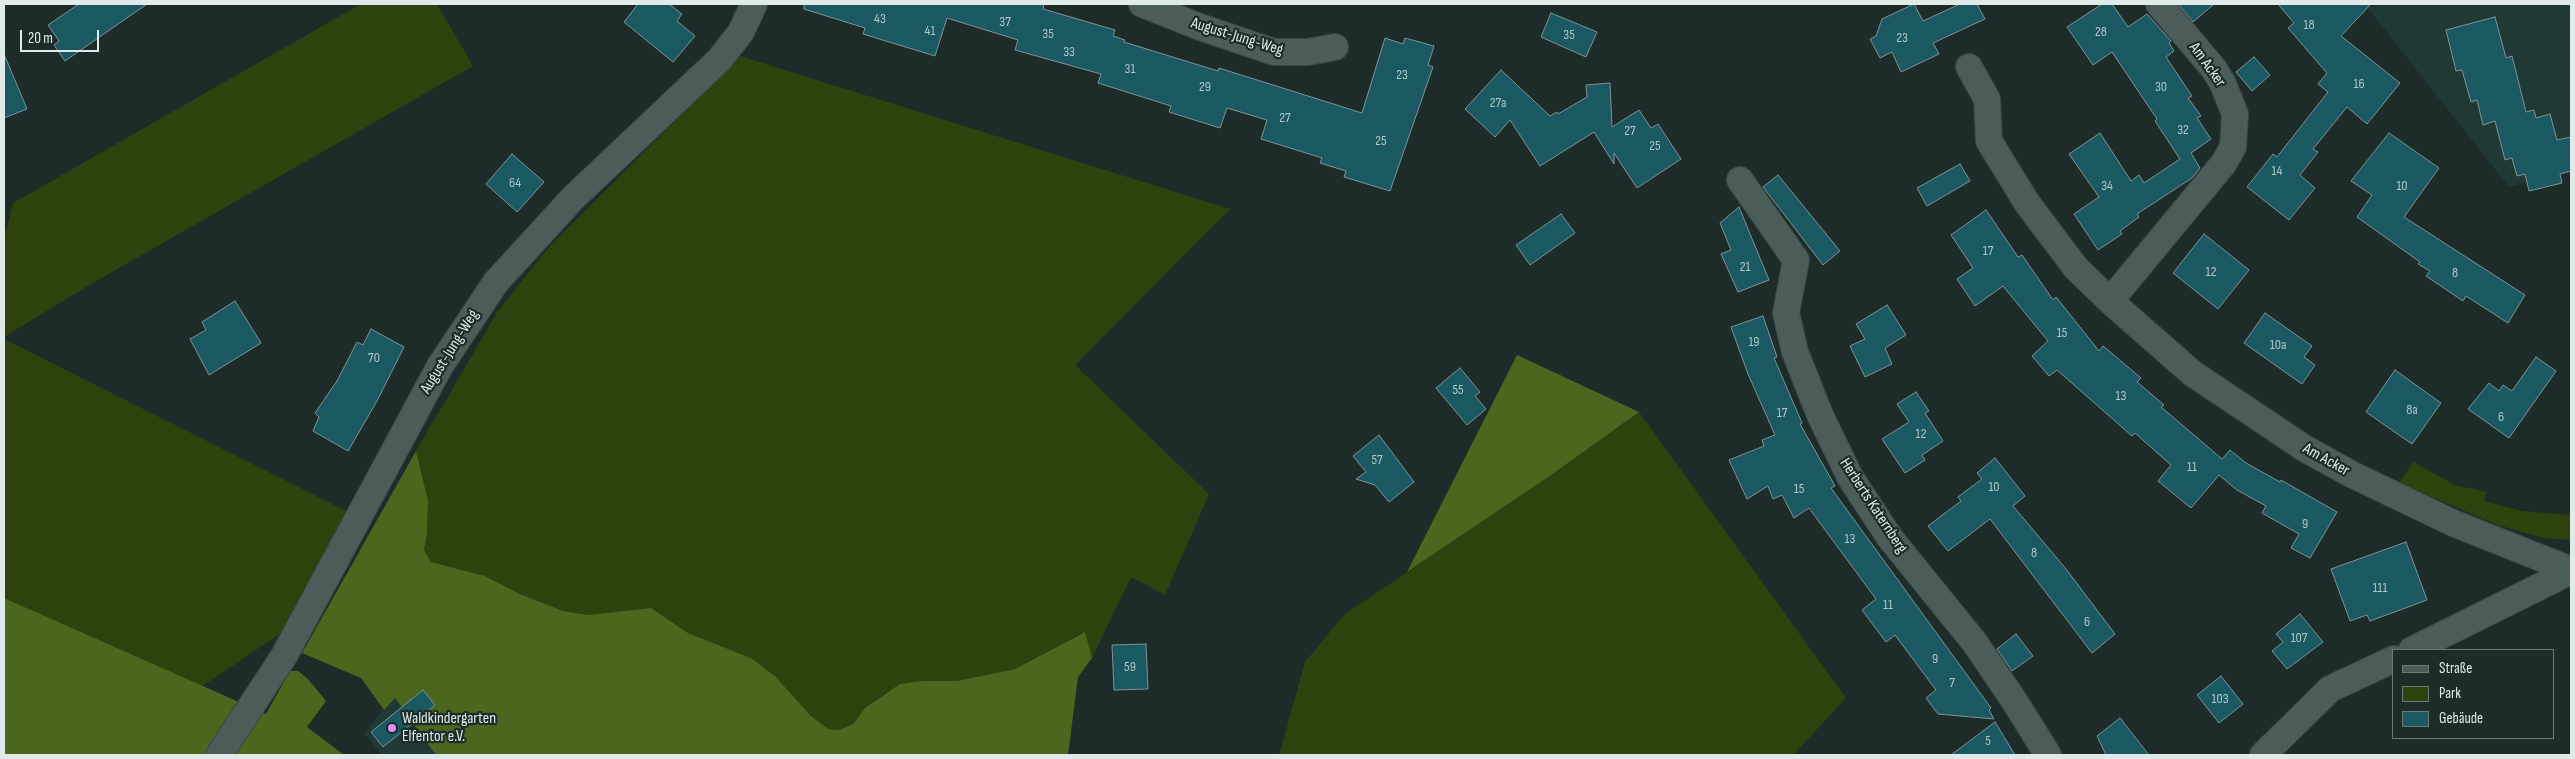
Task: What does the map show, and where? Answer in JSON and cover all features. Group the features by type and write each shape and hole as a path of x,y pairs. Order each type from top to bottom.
{"street":[{"name":"August-Jung-Weg","path":"219,755 284,656 440,366 494,285 573,198 719,60 741,32 754,4"},
{"name":"August-Jung-Weg","path":"1142,4 1200,27 1274,52 1308,52 1335,47"},
{"name":"Am Acker","path":"2110,301 2224,163 2233,147 2235,114 2227,91 2214,69 2159,4"},
{"name":"Am Acker","path":"1970,67 1987,100 1989,141 2012,180 2076,268 2110,301 2192,373 2304,448 2351,474 2453,523 2571,570"},
{"name":"Herberts Katernberg","path":"1740,180 1796,260 1786,312 1795,352 1820,415 1850,477 1890,538 1975,643 2016,702 2048,755"},
{"path":"2414,649 2571,570"},
{"path":"2263,755 2330,689 2392,660"}],"shaded area":[{"path":"2395,4 2571,4 2571,171 2509,187 2367,7"},
{"name":"Waldkindergarten Elfentor e.V.","path":"394,697 436,755 382,755 364,733"}],"green space":[{"path":"361,4 437,4 473,66 91,284 4,337 4,240 13,203"},
{"path":"740,56 1230,209 1075,365 1209,494 1165,595 1131,577 1092,658 1084,632 1015,669 957,681 921,681 885,693 866,707 853,724 839,730 828,729 811,716 775,676 751,658 688,633 651,608 588,615 563,611 520,594 485,576 431,562 424,550 427,534 428,500 416,451 498,311 549,247"},
{"path":"4,339 348,512 287,629 201,687 4,598"},
{"path":"1517,355 1639,412 1554,473 1407,572"},
{"path":"1639,412 1846,698 1793,755 1279,755 1305,662 1345,614 1554,473"},
{"path":"416,451 428,500 427,534 424,550 431,562 485,576 520,594 563,611 588,615 651,608 688,633 751,658 775,676 811,716 828,729 839,730 853,724 866,707 900,684 921,681 957,681 1015,669 1085,632 1092,658 1078,677 1068,755 436,755 395,698 384,710 361,678 302,653"},
{"path":"2413,462 2455,485 2486,492 2484,501 2522,511 2571,515 2571,540 2543,538 2498,525 2399,483"},
{"path":"4,598 266,714 290,671 298,671 308,679 326,701 307,727 344,755 4,755"}],"building":[{"path":"79,4 147,4 65,61 54,45 59,41 48,25"},
{"path":"638,4 669,4 682,14 677,21 695,36 673,62 624,22"},
{"path":"804,4 1044,4 1043,9 1115,30 1113,36 1125,40 1124,42 1218,71 1219,68 1362,113 1385,38 1403,44 1405,38 1434,46 1428,65 1433,67 1390,191 1344,177 1346,171 1320,163 1322,158 1261,139 1267,120 1227,108 1220,128 1169,112 1171,106 1098,83 1101,74 1015,50 1018,40 947,18 935,56 863,34 865,28 804,9"},
{"path":"1914,4 1923,21 1960,4 1977,4 1985,19 1933,43 1939,54 1901,72 1892,52 1880,58 1870,39 1876,36 1882,19"},
{"path":"2102,4 2112,4 2128,27 2147,14 2171,41 2169,43 2174,51 2166,57 2192,96 2188,98 2201,116 2197,118 2211,139 2191,153 2200,168 2192,178 2137,214 2139,217 2120,231 2122,234 2098,250 2074,214 2099,197 2069,154 2100,133 2131,181 2139,175 2144,183 2180,159 2155,121 2157,119 2112,52 2093,65 2067,27"},
{"path":"2178,4 2214,4 2193,22"},
{"path":"2278,4 2371,4 2341,36 2400,83 2367,124 2347,107 2313,149 2318,152 2300,175 2315,188 2289,220 2247,187 2273,154 2277,157 2328,92 2318,84 2327,73 2288,28 2294,23"},
{"path":"1551,13 1597,32 1586,57 1541,37"},
{"path":"2495,17 2506,58 2512,56 2526,112 2534,110 2536,118 2550,114 2557,140 2571,137 2571,171 2560,174 2562,183 2529,191 2525,174 2517,176 2512,158 2505,160 2495,121 2483,125 2477,100 2471,102 2462,70 2456,71 2446,30"},
{"path":"4,54 27,109 4,118"},
{"path":"2254,57 2270,75 2252,91 2236,72"},
{"path":"1501,70 1550,116 1557,112 1558,114 1587,97 1586,85 1610,83 1612,127 1639,110 1651,128 1658,124 1681,159 1637,188 1614,153 1614,164 1594,132 1540,166 1510,120 1495,137 1465,109"},
{"path":"2389,133 2439,168 2404,217 2525,295 2508,323 2466,296 2463,301 2426,276 2430,271 2418,264 2420,262 2357,217 2372,195 2351,181"},
{"path":"512,154 544,182 517,212 486,184"},
{"path":"1960,164 1970,181 1927,206 1917,188"},
{"path":"1778,175 1840,251 1823,265 1763,187"},
{"path":"1739,207 1769,280 1738,292 1721,254 1731,250 1720,223"},
{"path":"1986,210 2018,257 2022,255 2053,300 2056,297 2099,351 2103,346 2141,378 2137,382 2164,405 2161,407 2222,459 2230,450 2246,463 2280,482 2281,480 2337,512 2310,558 2291,548 2299,534 2262,513 2266,506 2237,490 2219,475 2191,508 2158,481 2171,465 2135,433 2132,436 2057,370 2049,376 2032,356 2048,341 2003,286 1975,306 1957,279 1973,268 1951,235"},
{"path":"1561,214 1575,233 1530,265 1516,245"},
{"path":"2204,234 2249,270 2218,309 2173,273"},
{"path":"235,301 261,343 209,375 190,339 206,330 202,322"},
{"path":"1887,305 1906,335 1885,348 1892,364 1865,377 1850,346 1865,339 1856,324"},
{"path":"2265,313 2312,346 2304,357 2315,365 2302,384 2244,343"},
{"path":"1763,316 1777,357 1774,358 1802,423 1800,424 1835,486 1831,488 1991,708 1989,710 1994,719 1938,714 1926,698 1936,690 1895,635 1886,642 1862,610 1876,599 1809,508 1794,518 1782,495 1773,499 1768,486 1747,499 1729,460 1764,446 1762,440 1775,435 1748,374 1731,327"},
{"path":"371,329 404,347 377,401 348,451 313,431 319,417 315,413 337,381 357,342 363,345"},
{"path":"2536,357 2556,371 2509,438 2468,409 2489,383 2499,391 2503,385 2512,391"},
{"path":"1460,368 1480,392 1475,396 1486,409 1467,425 1436,388"},
{"path":"2395,370 2441,403 2412,444 2366,412"},
{"path":"1916,392 1929,411 1925,413 1943,441 1922,455 1925,460 1905,473 1882,439 1909,422 1897,404"},
{"path":"1379,435 1414,482 1389,502 1375,485 1356,479 1366,472 1353,456"},
{"path":"1995,458 2025,496 2013,506 2066,569 2115,634 2092,653 1990,519 1948,551 1928,526 1961,501 1958,497 1982,479 1977,473"},
{"path":"2406,542 2427,600 2370,621 2367,615 2350,621 2331,569"},
{"path":"2300,614 2323,642 2287,669 2272,651 2283,642 2276,634"},
{"path":"2016,634 2033,656 2012,671 1997,649"},
{"path":"1146,644 1148,689 1114,690 1112,645"},
{"path":"2221,676 2243,704 2219,723 2197,695"},
{"path":"423,690 435,705 383,747 371,732"},
{"path":"2120,718 2149,755 2106,755 2097,736"},
{"path":"1995,722 2015,755 1951,755"}],"place":[{"name":"Waldkindergarten Elfentor e.V.","path":"392,728"}]}
